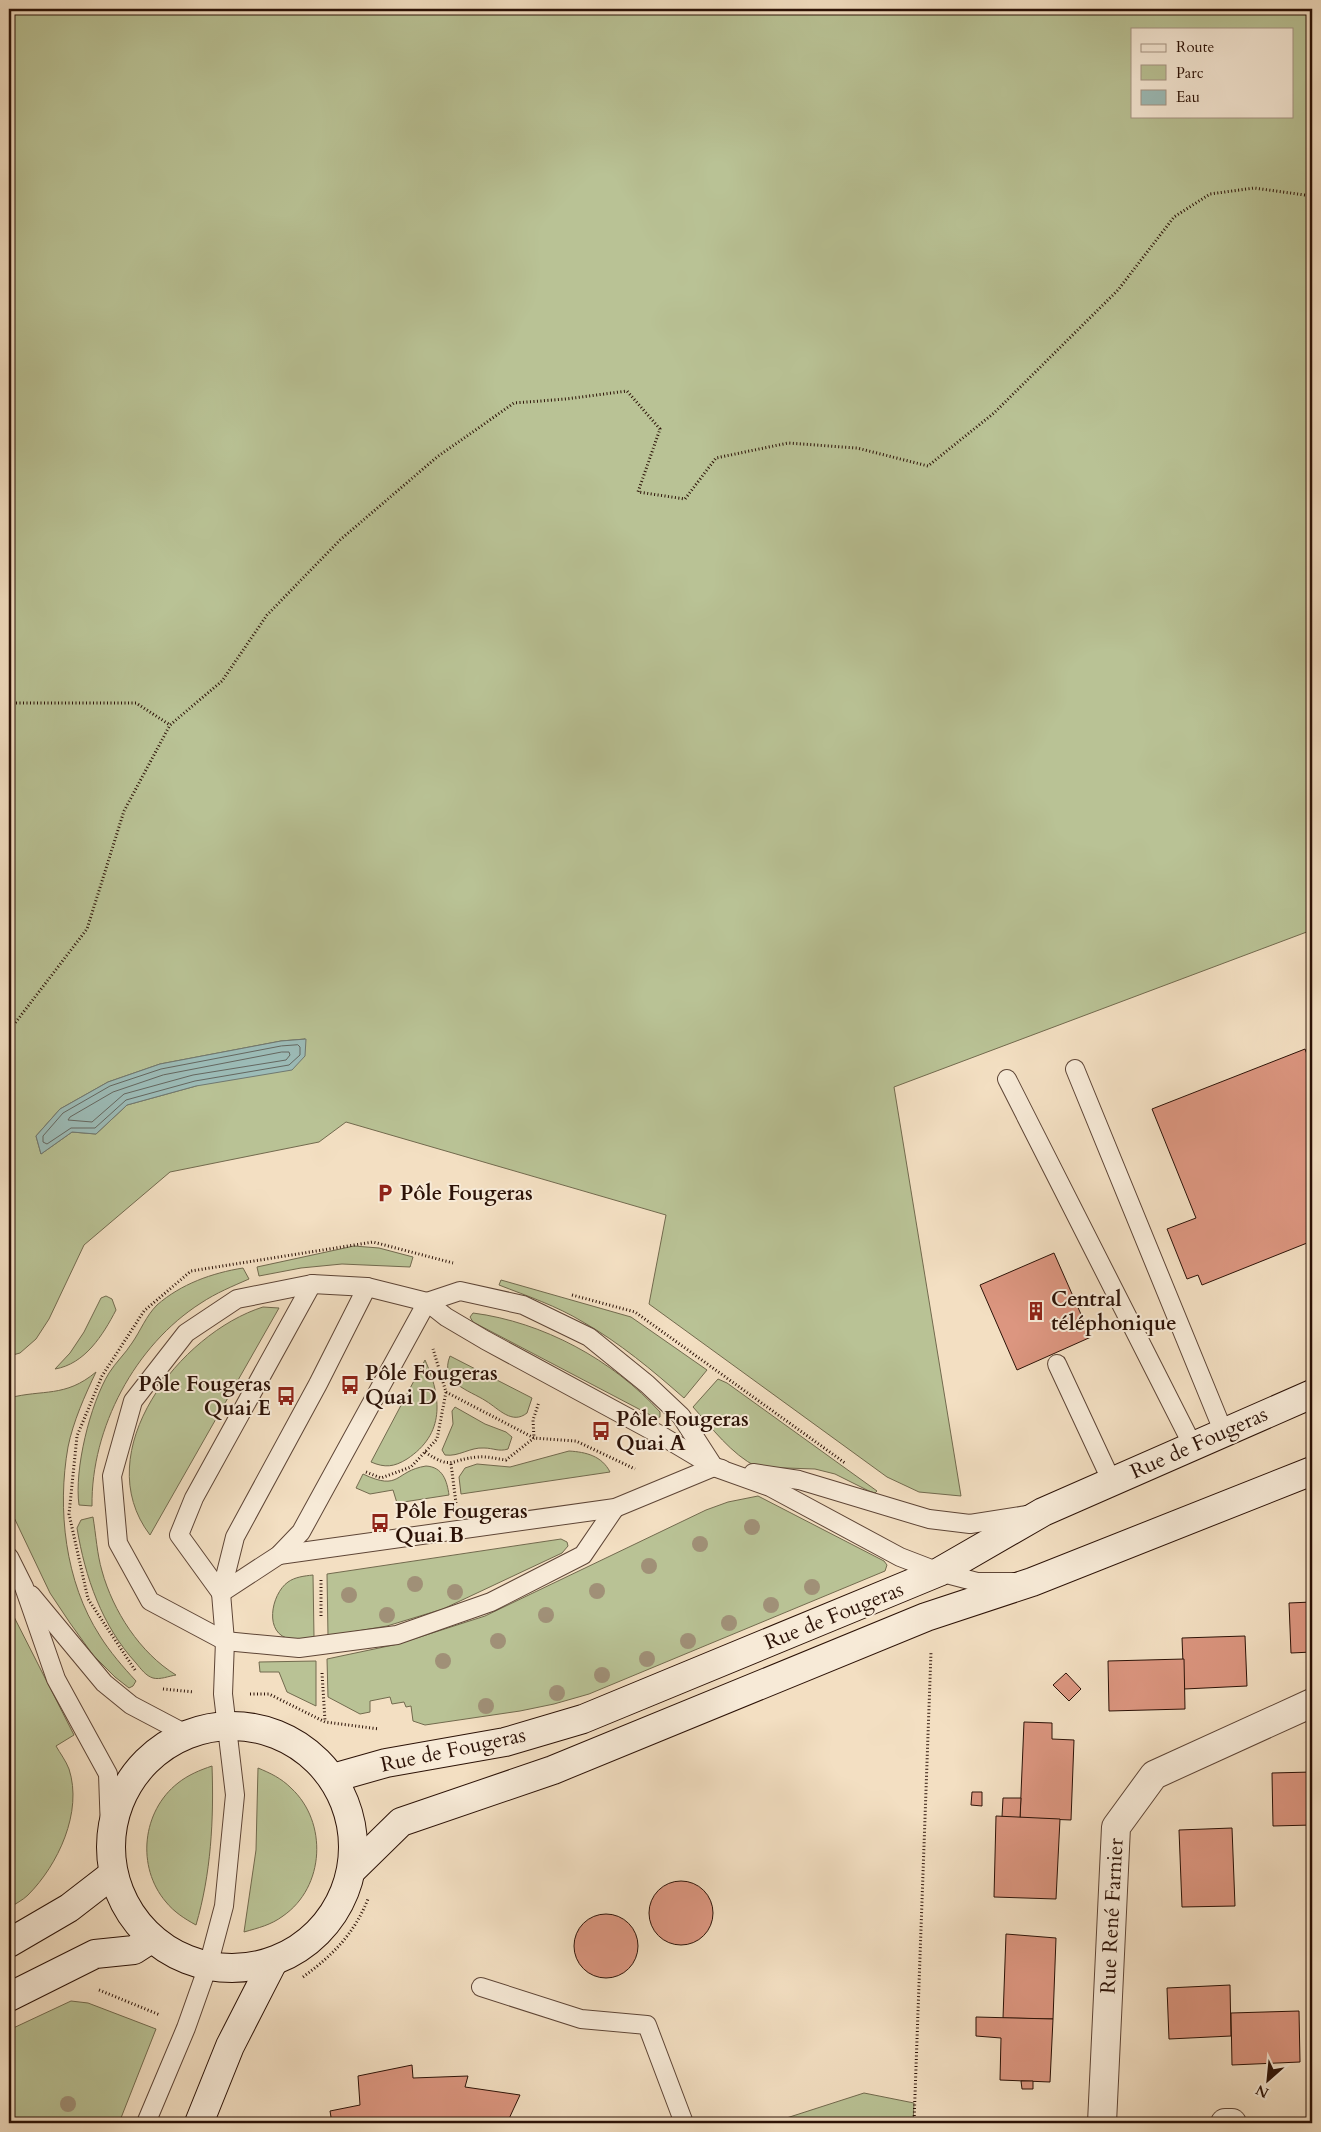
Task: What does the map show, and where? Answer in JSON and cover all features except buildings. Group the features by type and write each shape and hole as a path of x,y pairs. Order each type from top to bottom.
{"main road":[{"name":"Rue de Fougeras","path":"333,1778 386,1763 505,1742 583,1719 939,1572 1043,1512 1312,1394"},
{"name":"Rue de Fougeras","path":"353,1868 402,1822 553,1770 926,1617 1032,1582 1312,1472"},
{"name":"Rue René Farnier","path":"1102,2123 1116,1826 1154,1775 1312,1704"},
{"path":"228,1724 260,1728 291,1739 333,1778 352,1822 353,1868 338,1909 310,1941 273,1962 238,1969 208,1966 176,1955 152,1938 127,1910 113,1874 110,1831 124,1790 150,1756 186,1734 228,1724"},
{"path":"9,1943 69,1908 113,1874"},
{"path":"9,1997 96,1954 134,1950 152,1938"},
{"path":"199,2123 230,2046 273,1962"},
{"path":"1225,2123 1232,2123"}],"lane":[{"path":"1075,1069 1224,1432"},
{"path":"1007,1079 1192,1446"},
{"path":"221,1593 179,1535 194,1498 312,1284"},
{"path":"616,1508 583,1555 491,1602 397,1635 299,1648 225,1641 150,1601 118,1543 112,1476 132,1401 186,1332 237,1299 312,1284 367,1287 427,1302 446,1317 484,1340 662,1436 714,1467 770,1487 900,1557 939,1572 976,1582 1032,1582"},
{"path":"146,2123 186,2028 208,1966 224,1906 235,1795 223,1694 225,1641 221,1593 235,1537 367,1287"},
{"path":"221,1593 279,1555 301,1532 427,1302 460,1291 523,1305 589,1337 647,1384 682,1416 714,1467"},
{"path":"1057,1364 1112,1482"},
{"path":"279,1555 616,1508 714,1467 799,1480 929,1519 970,1524 1043,1512"},
{"path":"9,1557 24,1587 56,1679 108,1774 110,1831"},
{"path":"24,1587 104,1683 131,1705 186,1734"},
{"path":"480,1987 581,2019 647,2025 684,2123"}],"path":[{"path":"9,1031 88,929 124,811 170,725 222,681 267,615 340,540 437,457 514,403 566,399 627,391 660,429 638,492 685,499 716,458 788,443 857,448 928,466 994,413 1118,290 1174,217 1210,194 1254,188 1312,196"},
{"path":"9,703 136,703 170,725"},
{"path":"359,1469 381,1478 410,1467 437,1439 446,1392 433,1348"},
{"path":"446,1392 534,1438 576,1441 636,1470"},
{"path":"534,1438 533,1420 541,1396"},
{"path":"425,1452 438,1461 451,1464 478,1457 506,1460 534,1438"},
{"path":"451,1464 456,1504"},
{"path":"321,1549 321,1646 325,1722"},
{"path":"914,2123 931,1648"},
{"path":"158,1688 223,1694 269,1694 325,1722 384,1730"},
{"path":"96,1990 163,2016"}],"green space":[{"path":"9,9 1312,9 1312,930 894,1087 961,1496 919,1492 887,1477 649,1304 666,1215 346,1122 319,1142 170,1172 84,1245 49,1319 36,1339 20,1353 9,1356","holes":["305,1039 196,1086 127,1105 96,1134 72,1132 41,1154 36,1136 60,1109 108,1082 160,1064 281,1041"]},
{"path":"354,1246 379,1248 413,1257 410,1267 342,1264 301,1268 259,1276 257,1267"},
{"path":"243,1268 249,1279 207,1299 177,1321 156,1341 137,1365 121,1391 99,1447 92,1506 79,1505 79,1474 85,1438 96,1402 109,1373 157,1305 176,1291 197,1280"},
{"path":"501,1280 631,1317 707,1370 684,1398 635,1357 597,1330 552,1306 499,1285"},
{"path":"106,1296 112,1299 116,1310 99,1338 84,1355 66,1366 55,1369 70,1353 84,1332 101,1298"},
{"path":"263,1307 279,1308 150,1535 133,1502 129,1468 136,1433 152,1400 174,1369 201,1342 232,1321"},
{"path":"473,1313 525,1325 575,1346 621,1376 660,1412 660,1417 656,1418 473,1322 470,1317"},
{"path":"450,1356 532,1398 527,1413 511,1417 464,1389 452,1379 449,1373"},
{"path":"425,1360 431,1374 437,1401 434,1427 419,1449 398,1464 385,1466 371,1462"},
{"path":"96,1372 76,1418 68,1447 63,1495 64,1520 72,1569 79,1592 88,1615 100,1636 136,1681 129,1688 93,1655 50,1593 9,1507 9,1398 64,1389 74,1386"},
{"path":"718,1379 727,1383 877,1491 875,1493 869,1491 835,1474 815,1469 757,1467 748,1462 722,1440 693,1407"},
{"path":"455,1407 485,1424 506,1432 512,1437 508,1449 479,1448 455,1455 445,1455 442,1450 453,1424 452,1411"},
{"path":"569,1451 593,1456 603,1462 610,1472 461,1494 459,1477 465,1468 477,1464 510,1467"},
{"path":"426,1466 440,1472 447,1485 449,1495 397,1503 393,1490 370,1494 356,1488 363,1474 375,1479 391,1481 408,1472"},
{"path":"758,1496 884,1561 887,1565 885,1571 589,1694 554,1704 425,1725 413,1721 411,1706 406,1707 404,1702 392,1704 390,1697 370,1701 370,1712 360,1714 328,1697 327,1659 398,1644 485,1616 706,1510 728,1502"},
{"path":"93,1517 102,1571 113,1601 140,1643 163,1666 176,1675 156,1678 146,1674 124,1649 104,1617 90,1582 77,1528 81,1520"},
{"path":"561,1539 567,1542 568,1546 562,1553 443,1609 387,1626 328,1636 327,1574"},
{"path":"313,1575 314,1637 291,1639 282,1636 276,1630 273,1622 274,1604 277,1595 291,1580"},
{"path":"9,1607 74,1735 56,1746 69,1769 72,1786 73,1803 65,1837 49,1869 39,1883 26,1897 9,1908"},
{"path":"316,1661 316,1706 287,1692 279,1672 260,1672 259,1662"},
{"path":"212,1766 212,1806 208,1866 196,1925 173,1909 156,1888 150,1873 147,1840 150,1824 157,1808 166,1795 178,1783"},
{"path":"258,1768 283,1781 303,1802 311,1818 316,1836 317,1854 314,1872 307,1889 297,1904 274,1922 244,1932 256,1850"},
{"path":"71,2001 88,2003 156,2029 119,2123 9,2123 9,2030"},
{"path":"864,2093 914,2103 913,2123 771,2123"}],"water":[{"path":"306,1039 305,1056 292,1070 196,1086 127,1105 96,1134 72,1132 41,1154 36,1136 60,1109 108,1082 160,1064 281,1041"}],"place":[{"name":"Pôle Fougeras","path":"385,1193"},
{"name":"Central téléphonique","path":"1036,1311"},
{"name":"Pôle Fougeras Quai D","path":"350,1385"},
{"name":"Pôle Fougeras Quai E","path":"286,1396"},
{"name":"Pôle Fougeras Quai A","path":"601,1431"},
{"name":"Pôle Fougeras Quai B","path":"380,1523"}]}
